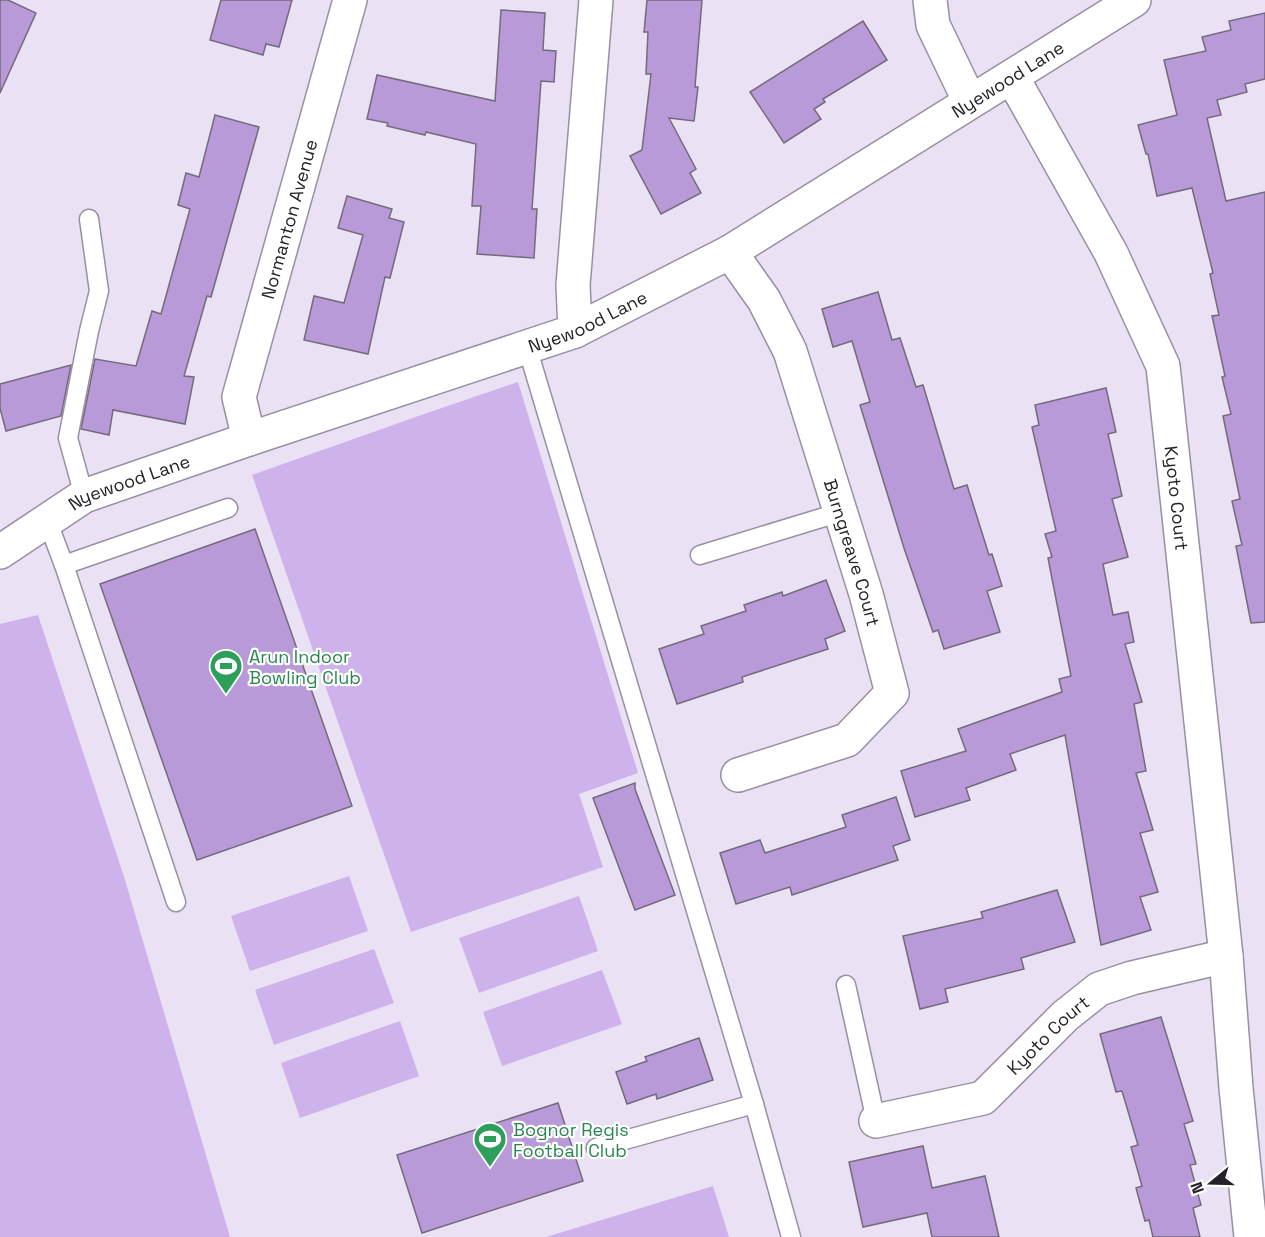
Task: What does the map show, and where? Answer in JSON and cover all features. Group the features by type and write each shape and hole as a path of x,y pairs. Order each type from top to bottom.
{"street":[{"name":"Normanton Avenue","path":"249,438 239,397 350,0"},
{"path":"575,331 573,285 596,0"},
{"path":"930,0 933,25 970,102"},
{"name":"Nyewood Lane","path":"0,552 84,496 249,438 575,331 730,252 1134,0"},
{"name":"Kyoto Court","path":"1012,76 1111,253 1163,366 1226,956 1251,1237"},
{"name":"Burngreave Court","path":"730,252 764,300 790,351 866,594 892,693 847,740 738,775"},
{"name":"Kyoto Court","path":"876,1121 983,1098 1065,1016 1099,989 1132,978 1226,956"}],"lane":[{"path":"84,496 68,438 99,291 89,219"},
{"path":"527,347 754,1104 791,1237"},
{"path":"64,565 228,508"},
{"path":"700,555 841,512"},
{"path":"47,520 176,902"},
{"path":"846,985 876,1121"},
{"path":"596,1148 754,1104"}],"shaded area":[{"path":"518,382 638,773 579,794 603,867 411,932 252,475"},
{"path":"38,615 125,880 230,1237 0,1237 0,624"},
{"path":"349,876 368,931 250,971 231,916"},
{"path":"579,896 598,951 479,993 459,938"},
{"path":"374,949 394,1003 274,1045 255,990"},
{"path":"602,970 622,1024 502,1066 483,1012"},
{"path":"400,1021 419,1076 300,1118 281,1063"},
{"path":"713,1186 729,1237 546,1237"}],"building":[{"path":"0,0 8,0 36,13 0,93"},
{"path":"221,0 292,0 279,47 266,44 263,55 210,40"},
{"path":"647,0 702,0 694,121 669,118 696,169 690,173 701,193 661,214 630,156 642,150 651,74 646,74 648,32 644,32"},
{"path":"501,10 545,13 543,50 556,51 554,82 541,81 532,209 537,209 534,258 477,254 481,206 472,206 476,144 426,132 425,135 367,119 377,75 495,101"},
{"path":"1265,13 1265,79 1245,84 1247,92 1217,100 1221,115 1207,118 1226,201 1265,192 1265,622 1251,623 1236,546 1242,545 1232,501 1240,499 1223,416 1231,414 1212,316 1219,315 1210,274 1213,273 1192,188 1157,196 1148,154 1146,154 1138,125 1177,115 1164,60 1206,51 1202,37 1231,30 1229,21"},
{"path":"863,21 887,60 823,99 825,102 814,109 821,119 784,143 750,92"},
{"path":"215,115 259,127 211,297 207,296 184,376 194,377 185,424 113,410 109,435 81,429 95,359 136,366 152,311 161,314 190,209 178,205 186,173 199,177"},
{"path":"347,196 392,209 389,218 404,222 390,278 385,277 368,354 304,340 314,296 344,303 363,235 338,228"},
{"path":"878,292 892,340 900,338 916,387 923,385 954,489 967,485 989,555 992,554 1002,586 987,591 1000,632 944,649 938,630 933,632 904,548 860,405 870,402 852,341 833,347 822,309"},
{"path":"71,365 61,416 6,431 0,408 0,384"},
{"path":"1106,388 1116,432 1108,434 1122,496 1112,499 1128,557 1103,564 1113,615 1128,612 1134,642 1125,644 1142,702 1134,704 1146,771 1136,773 1153,830 1140,833 1158,892 1140,897 1151,930 1101,945 1065,735 1010,754 1016,770 966,788 970,800 915,817 901,771 966,751 958,729 1062,692 1059,679 1071,676 1048,558 1052,557 1045,534 1056,531 1032,427 1039,425 1035,405"},
{"name":"Arun Indoor Bowling Club","path":"255,529 352,806 197,860 100,584"},
{"path":"826,580 845,631 825,639 828,649 742,677 743,682 677,704 659,649 704,634 701,626 746,611 744,605 782,592 783,596"},
{"path":"635,783 635,789 675,895 635,910 593,798"},
{"path":"896,797 910,840 893,846 898,860 792,895 790,887 736,904 720,853 760,840 765,853 846,827 842,815"},
{"path":"1057,890 1075,942 1021,958 1024,969 945,989 948,1002 920,1009 903,936 983,918 981,912"},
{"path":"1161,1017 1193,1121 1184,1124 1196,1164 1190,1165 1201,1205 1193,1208 1200,1237 1153,1237 1149,1220 1145,1221 1136,1188 1142,1186 1131,1147 1138,1145 1122,1091 1116,1092 1100,1034"},
{"path":"699,1038 713,1080 657,1099 656,1094 627,1104 616,1072 647,1061 645,1057"},
{"name":"Bognor Regis Football Club","path":"558,1103 583,1181 422,1233 397,1155"},
{"path":"923,1146 932,1188 985,1176 999,1237 932,1237 927,1213 863,1227 849,1162"}],"place":[{"name":"Arun Indoor Bowling Club","path":"226,695"},
{"name":"Bognor Regis Football Club","path":"490,1168"}]}
